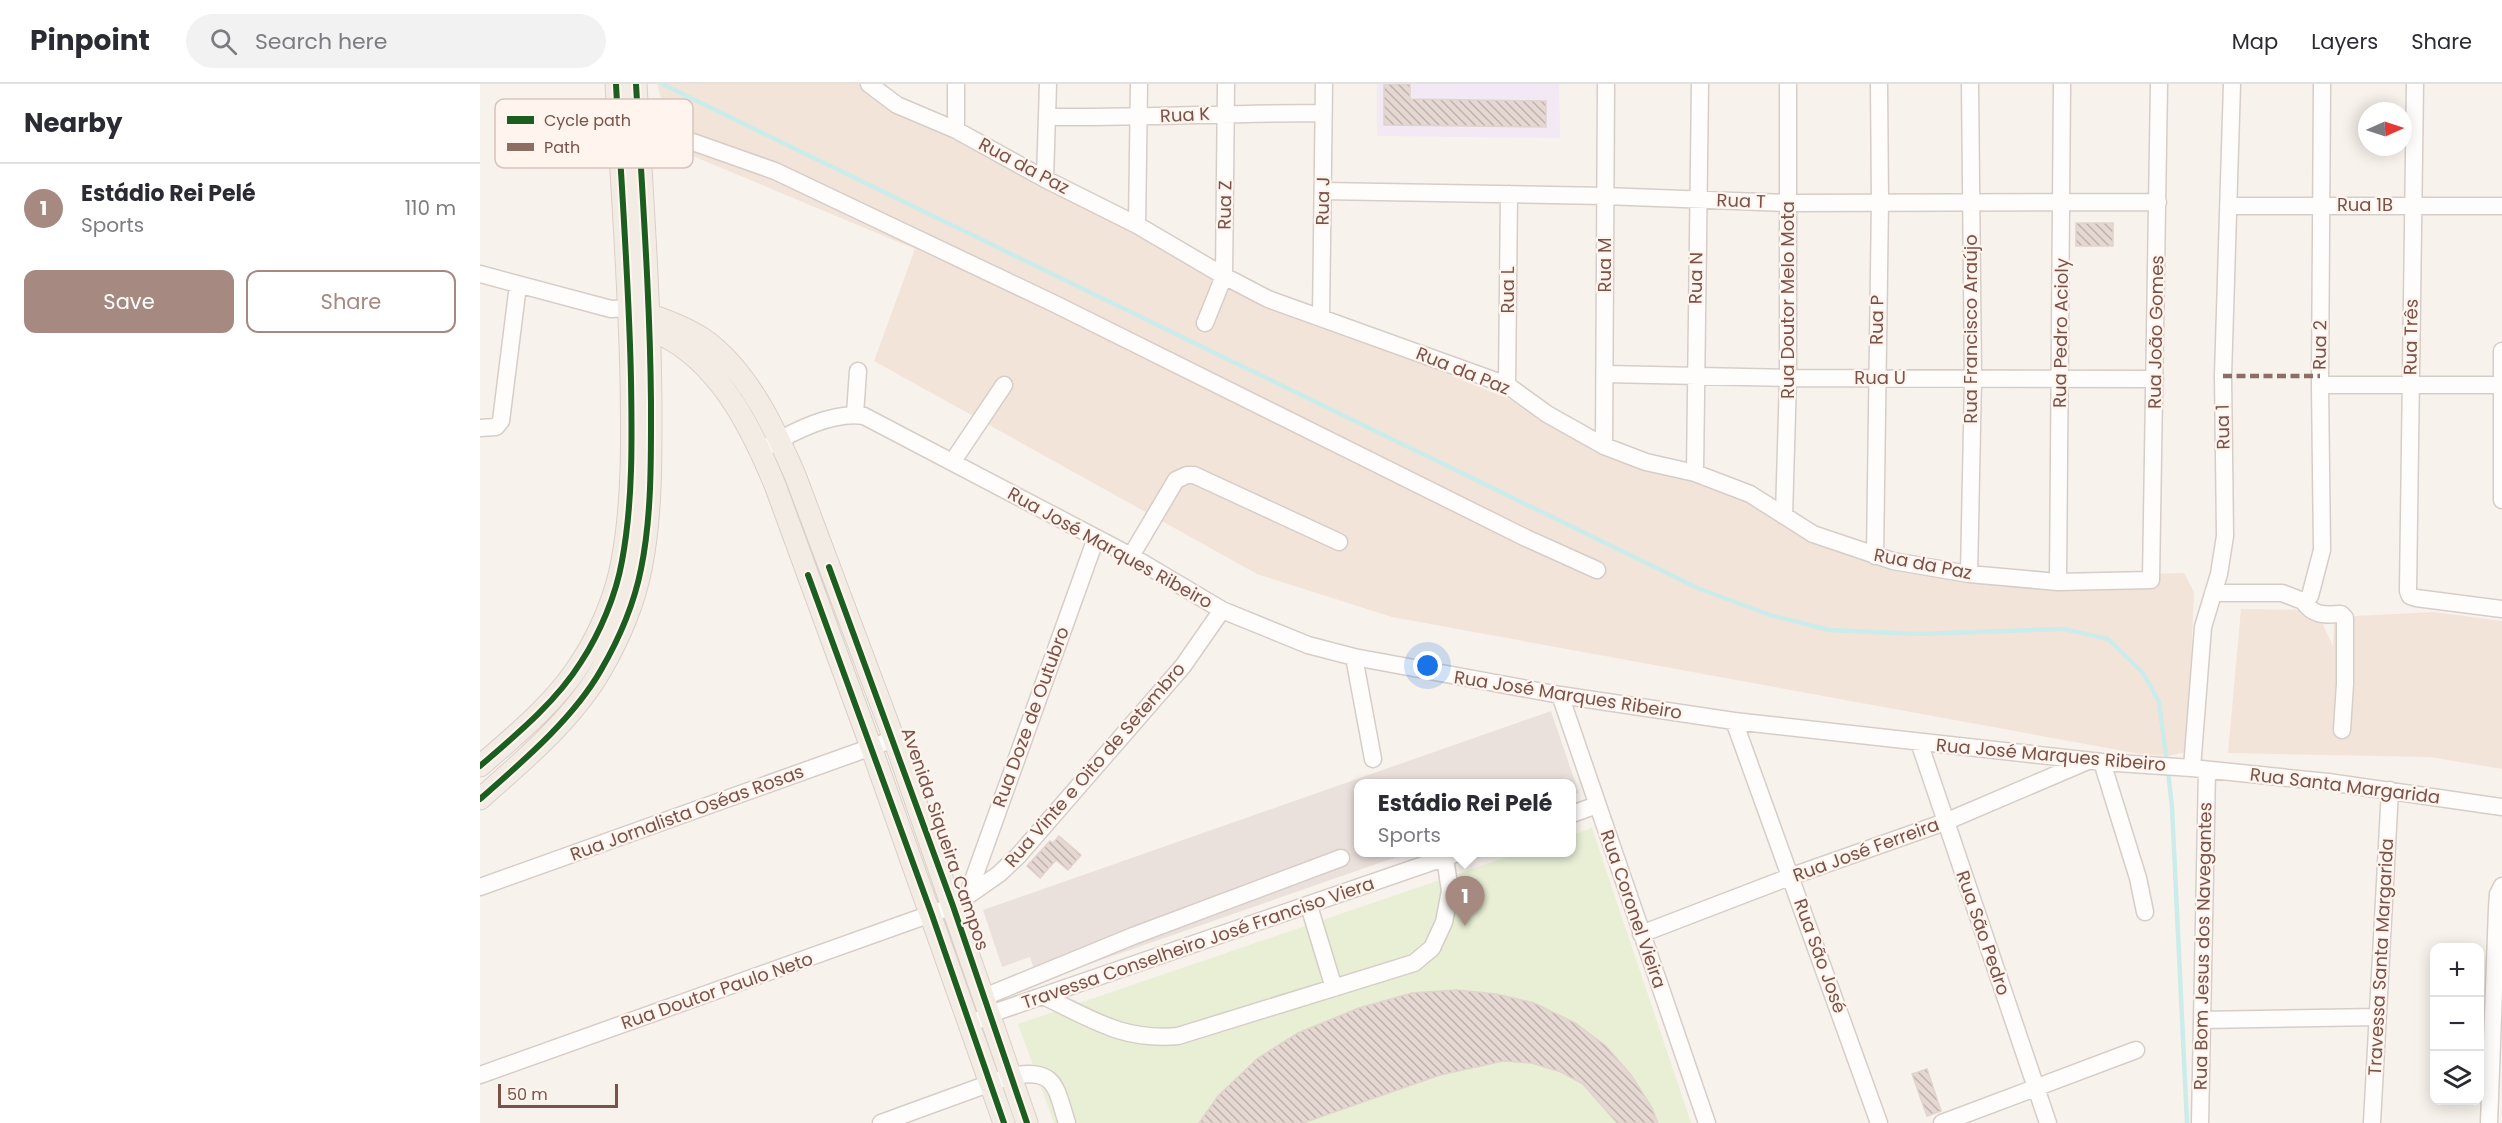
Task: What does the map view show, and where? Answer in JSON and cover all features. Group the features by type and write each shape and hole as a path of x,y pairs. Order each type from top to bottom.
{"main road":[{"path":"480,799 538,746 579,701 601,671 627,617 641,569 651,444 650,322 632,168"},
{"path":"480,766 510,740 566,684 582,661 611,602 622,562 627,515 631,422 623,314 632,176"},
{"name":"Avenida Siqueira Campos","path":"623,314 701,337 721,353 737,372 780,440 894,739 960,901 987,1005 1027,1123"},
{"name":"Avenida Siqueira Campos","path":"650,322 688,351 720,384 760,450 872,747 1004,1123"},
{"path":"651,368 667,352 688,351"}],"street":[{"name":"Rua da Paz","path":"869,84 897,105 956,130 1045,179 1137,225 1268,299 1507,385 1546,414 1604,446 1646,462 1695,473 1750,494 1813,534 1893,561 1969,574 2058,582 2151,580"},
{"path":"956,84 956,130"},
{"path":"1045,179 1048,84"},
{"path":"1137,225 1139,84"},
{"name":"Rua Z","path":"1205,323 1224,276 1226,84"},
{"name":"Rua J","path":"1321,318 1323,84"},
{"name":"Rua M","path":"1604,446 1606,84"},
{"name":"Rua N","path":"1695,473 1700,84"},
{"name":"Rua Doutor Melo Mota","path":"1784,516 1788,378 1788,84"},
{"name":"Rua P","path":"1875,556 1880,201 1879,84"},
{"name":"Rua Francisco Araújo","path":"1969,574 1973,379 1970,84"},
{"name":"Rua Pedro Acioly","path":"2058,582 2062,84"},
{"name":"Rua João Gomes","path":"2151,580 2158,84"},
{"name":"Rua 1","path":"2196,768 2203,627 2223,557 2223,388 2232,84"},
{"name":"Rua 2","path":"2303,601 2310,596 2322,550 2320,385 2322,84"},
{"name":"Rua Três","path":"2415,84 2409,591 2410,596 2416,598 2501,605"},
{"name":"Rua K","path":"1047,117 1139,118 1226,113 1323,113"},
{"path":"693,131 1055,304 1526,538 1597,570"},
{"name":"Rua T","path":"1323,191 1605,196 1788,203 2158,202"},
{"name":"Rua L","path":"1507,385 1509,194"},
{"name":"Rua 1B","path":"2228,206 2502,206"},
{"path":"480,274 623,314"},
{"path":"480,428 496,427 501,421 518,285"},
{"path":"2502,351 2502,500"},
{"path":"760,450 823,422 855,414 858,371"},
{"name":"Rua U","path":"1606,374 1788,378 2155,379"},
{"path":"957,455 1004,385"},
{"path":"2320,385 2501,385"},
{"name":"Rua José Marques Ribeiro","path":"855,414 957,455 1222,610 1308,645 1354,657 1560,695 1734,721 2095,761 2196,768"},
{"path":"1131,556 1176,480 1187,475 1194,476 1339,542"},
{"name":"Rua Doze de Outubro","path":"960,901 1096,538"},
{"path":"2213,593 2282,593 2303,601 2311,612 2322,615 2341,614 2345,618 2342,730"},
{"name":"Rua Vinte e Oito de Setembro","path":"960,901 999,874 1017,856 1183,666 1222,610"},
{"path":"1354,657 1373,759"},
{"name":"Rua Coronel Vieira","path":"1560,695 1707,1123"},
{"name":"Rua São José","path":"1734,721 1792,876 1879,1123"},
{"name":"Rua Jornalista Oséas Rosas","path":"480,887 894,739"},
{"name":"Rua São Pedro","path":"1919,742 2048,1123"},
{"path":"2095,761 2138,878 2145,912"},
{"name":"Rua José Ferreira","path":"1641,934 1792,876 1945,822 2095,761"},
{"name":"Rua Santa Margarida","path":"2196,768 2390,790 2502,807"},
{"name":"Rua Bom Jesus dos Navegantes","path":"2196,768 2202,1020 2200,1123"},
{"name":"Travessa Santa Margarida","path":"2372,1123 2390,790"},
{"path":"1576,813 1597,805"},
{"name":"Travessa Conselheiro José Franciso Viera","path":"970,1025 987,1005 1043,996 1447,857"},
{"path":"1043,996 1120,1032 1153,1038 1178,1036 1414,963 1432,948 1444,922 1453,857"},
{"path":"987,1005 1133,936 1341,858"},
{"path":"2489,1123 2496,1075 2499,988 2497,909 2498,894 2502,886"},
{"name":"Rua Doutor Paulo Neto","path":"480,1075 932,915 960,901"},
{"path":"1309,906 1334,988"},
{"path":"2202,1020 2377,1017"},
{"path":"1942,1123 2136,1050"},
{"path":"881,1123 1010,1076 1029,1072 1041,1074 1050,1080 1057,1090 1067,1123"}],"shaded area":[{"path":"657,84 862,84 1271,303 1509,399 1605,453 1707,480 1849,552 2052,584 2150,574 2184,573 2194,592 2187,752 2168,756 2140,754 1392,617 1257,574 874,361 915,249 693,156 693,99 661,99"},
{"path":"1377,84 1559,84 1560,138 1377,136"},
{"path":"2241,609 2316,610 2333,646 2334,617 2434,612 2502,621 2502,769 2430,757 2228,753"},
{"path":"1551,711 1574,779 1357,779"},
{"path":"1354,780 1354,857 1397,857 1038,982 1030,957 1002,967 983,910"}],"green space":[{"path":"1592,828 1691,1123 1054,1123 1018,1024 1507,857 1576,857 1576,834"}],"building":[{"path":"1384,84 1410,84 1410,99 1546,101 1546,127 1384,125"},
{"path":"2076,223 2113,223 2113,246 2076,246"},
{"path":"1059,836 1081,855 1068,870 1056,860 1040,878 1027,866 1050,841 1053,843"},
{"path":"1457,990 1496,994 1534,1003 1575,1023 1606,1046 1631,1075 1651,1106 1658,1123 1617,1123 1583,1084 1561,1072 1532,1063 1503,1061 1440,1075 1303,1123 1199,1123 1218,1096 1258,1058 1298,1033 1359,1008 1412,993"},
{"path":"1927,1069 1941,1111 1927,1116 1912,1074"}],"waterway":[{"path":"662,84 693,99"},
{"path":"693,99 1700,589 1770,615 1829,630 1918,634 2064,629 2108,639 2143,673 2159,702 2167,763"},
{"path":"2168,771 2172,807 2187,1123"}],"marked path":[{"path":"2223,376 2320,376"}],"cycle path":[{"path":"616,84 617,99"},
{"path":"636,84 637,99"},
{"path":"480,766 535,717 571,677 601,626 616,587 626,539 631,448 629,306 621,168"},
{"path":"480,799 546,739 589,688 620,634 641,569 649,507 651,402 641,168"},
{"path":"829,567 953,906 1027,1123"},
{"path":"808,575 932,915 1004,1123"}],"place":[{"name":"Estádio Rei Pelé","path":"1465,926"}]}
